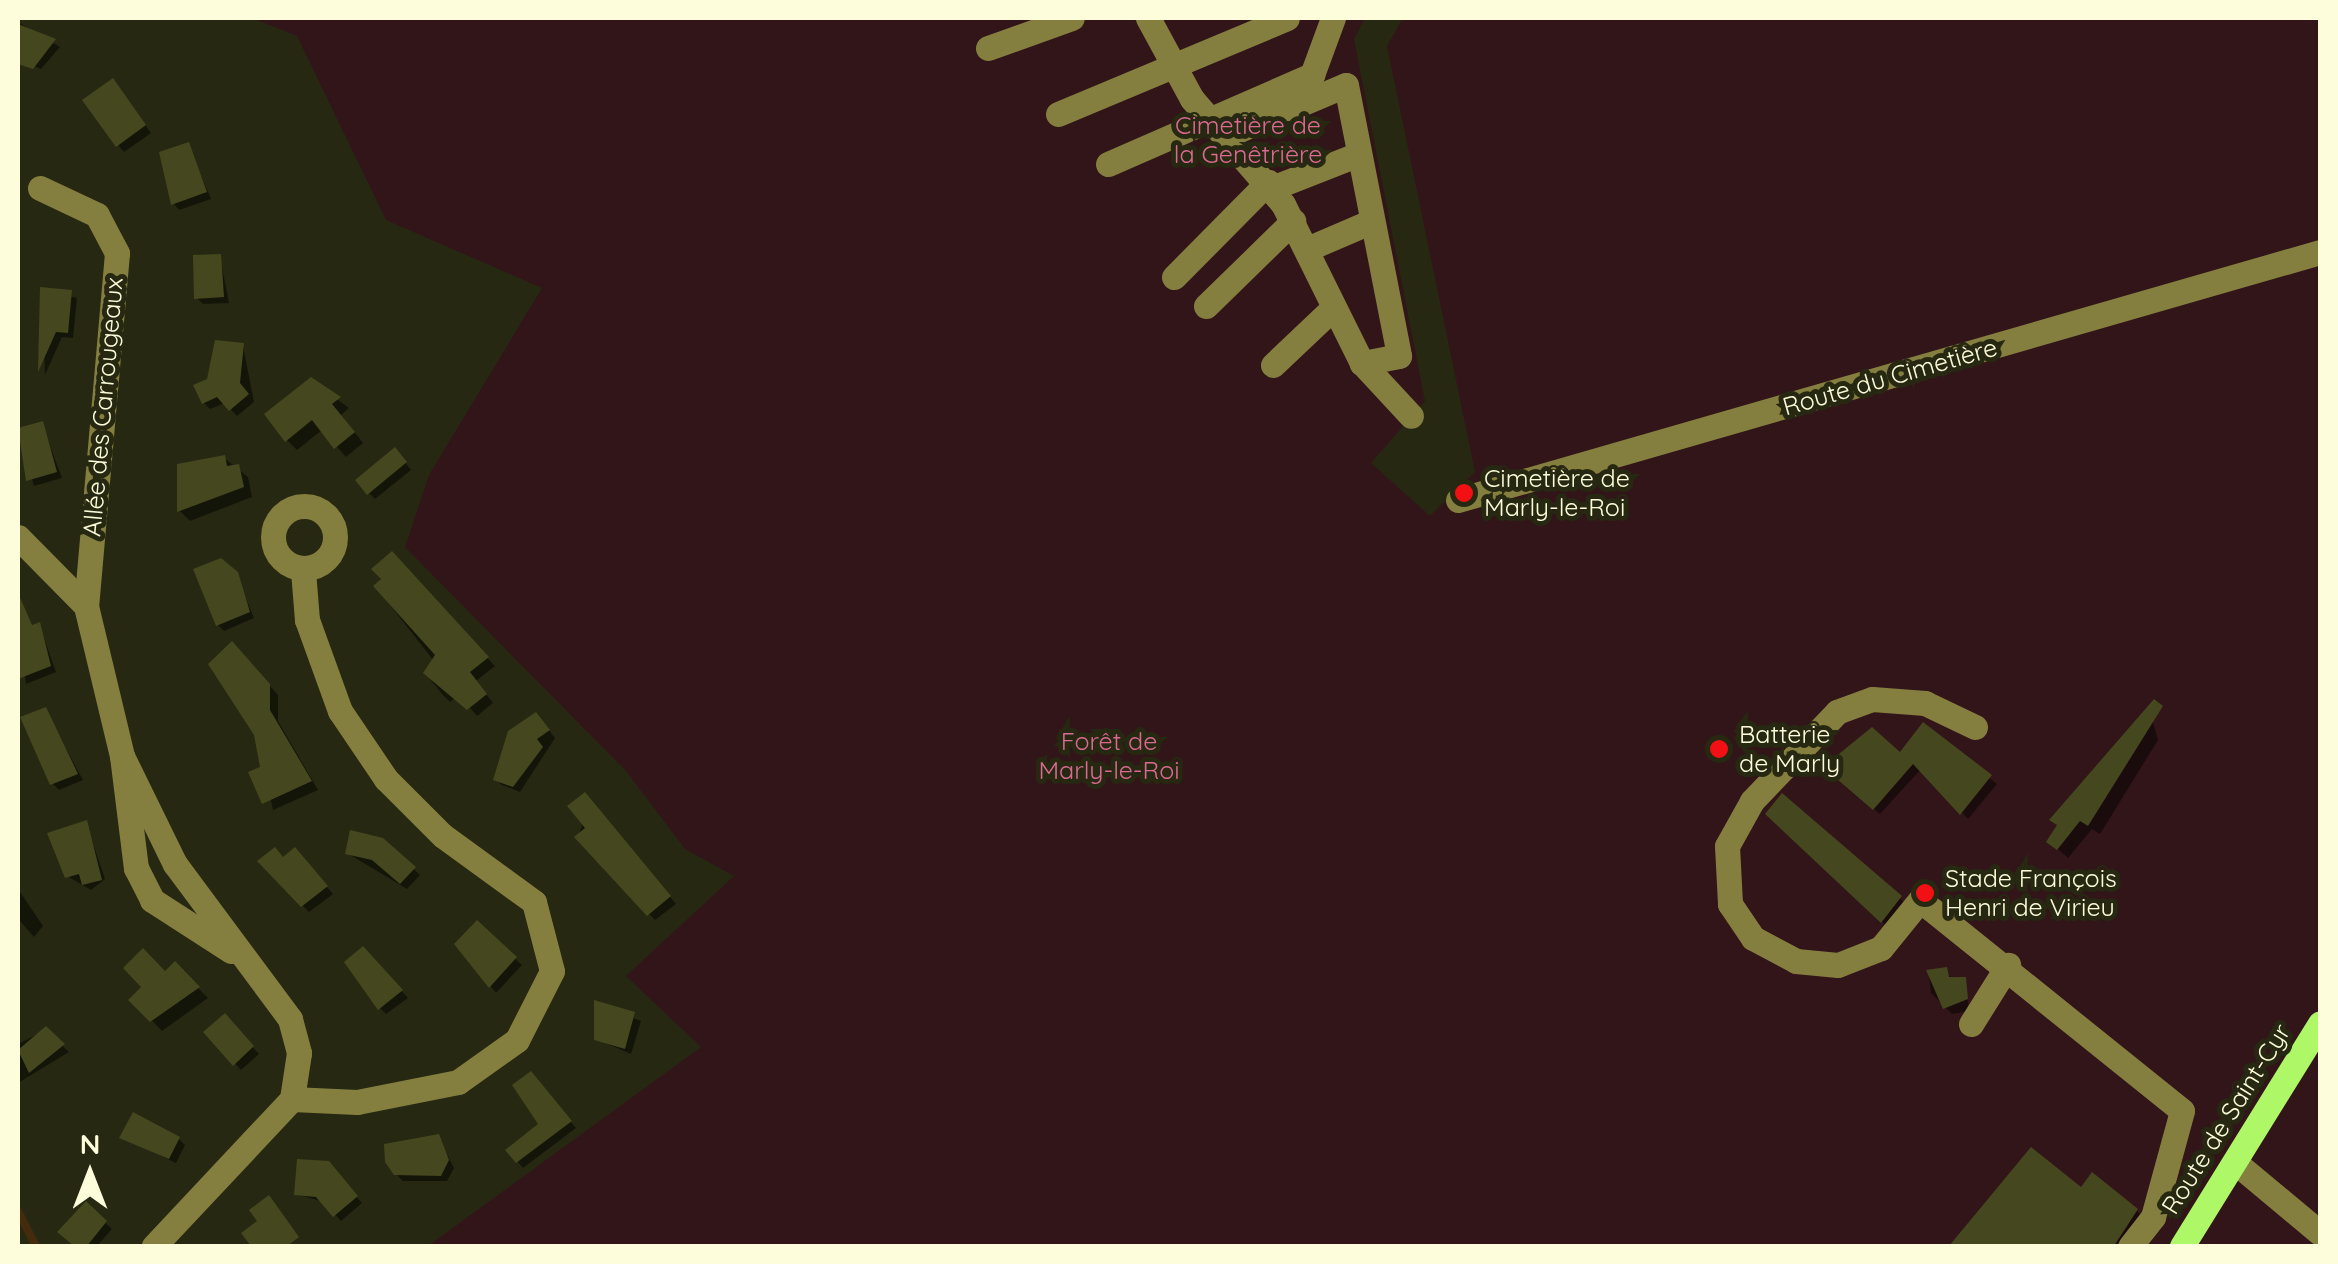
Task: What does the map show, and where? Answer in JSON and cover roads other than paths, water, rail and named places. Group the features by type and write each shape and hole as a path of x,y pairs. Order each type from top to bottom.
{"main road":[{"name":"Route de Saint-Cyr","path":"2182,1246 2320,1023"}],"street":[{"path":"988,48 1072,18"},
{"path":"1148,18 1172,66 1217,128 1270,185 1293,221 1362,363 1411,416"},
{"path":"1058,114 1287,18"},
{"path":"1217,128 1312,75 1333,18"},
{"path":"1108,164 1346,85 1399,356 1362,363"},
{"path":"1174,278 1270,185 1359,154"},
{"name":"Allée des Carrougeaux","path":"40,188 98,215 117,253 86,606"},
{"path":"1307,248 1372,220"},
{"path":"1206,306 1293,221"},
{"name":"Route du Cimetière","path":"1458,500 2320,252"},
{"path":"1273,365 1334,308"},
{"path":"18,537 86,606 122,756 136,868 152,900 236,953"},
{"path":"292,1099 357,1102 458,1082 517,1040 552,970 534,902 443,836 386,779 340,710 306,620 303,570"},
{"path":"1974,727 1924,702 1872,698 1837,712 1752,802 1727,846 1730,904 1753,938 1796,961 1838,965 1882,948 1920,900 2008,965 2182,1111 2153,1218 2130,1246"},
{"path":"122,756 176,864 236,953 290,1019 298,1053 292,1099 154,1246"},
{"path":"1970,1024 2008,965"},
{"path":"2236,1163 2320,1233"}],"waterway":[{"path":"18,1211 36,1246"}],"place":[{"name":"Cimetière de Marly-le-Roi","path":"1464,493"},
{"name":"Batterie de Marly","path":"1719,749"},
{"name":"Stade François Henri de Virieu","path":"1925,893"}],"park label":[{"name":"Cimetière de la Genêtrière","path":"1248,140"},
{"name":"Forêt de Marly-le-Roi","path":"1109,756"}]}
